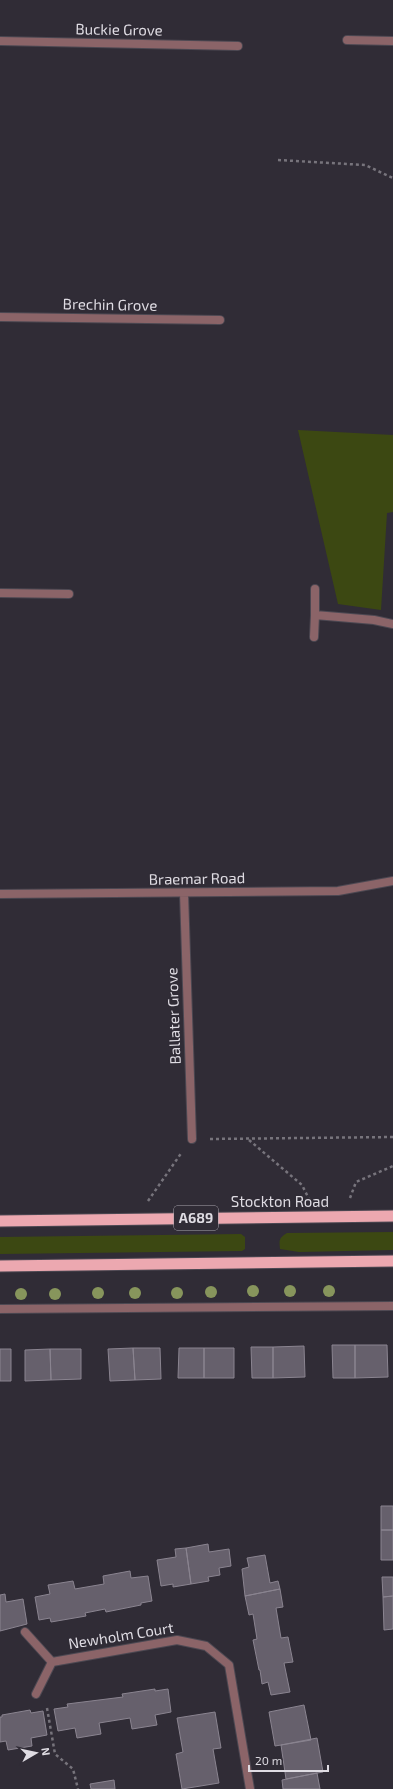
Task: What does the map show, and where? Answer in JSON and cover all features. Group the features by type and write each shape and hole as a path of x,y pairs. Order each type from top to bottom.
{"highway":[{"name":"Stockton Road","path":"0,1221 393,1216"},
{"path":"0,1266 393,1261"}],"street":[{"path":"347,40 393,41"},
{"name":"Buckie Grove","path":"0,41 238,46"},
{"name":"Brechin Grove","path":"0,318 220,320"},
{"path":"314,637 315,589"},
{"path":"0,593 69,594"},
{"path":"315,614 374,620 393,624"},
{"name":"Braemar Road","path":"0,894 338,891 393,881"},
{"name":"Ballater Grove","path":"184,893 192,1139"},
{"path":"0,1308 393,1306"},
{"name":"Newholm Court","path":"25,1632 52,1662"},
{"name":"Newholm Court","path":"52,1662 178,1640 206,1646 229,1665 250,1789"},
{"name":"Newholm Court","path":"36,1694 52,1662"}],"path":[{"path":"278,160 365,165 393,178"},
{"path":"135,1219 192,1139 248,1140 393,1137"},
{"path":"248,1140 302,1185 318,1217"},
{"path":"343,1217 356,1182 393,1166"},
{"path":"47,1706 55,1754 73,1769 78,1789"}],"green space":[{"path":"298,430 393,435 393,512 387,513 381,610 338,604"},
{"path":"393,1232 393,1250 299,1252 280,1249 280,1240 282,1236 287,1233"},
{"path":"241,1234 245,1237 245,1249 242,1251 0,1254 0,1237"}],"building":[{"path":"332,1345 355,1345 355,1378 333,1378"},
{"path":"355,1345 387,1345 388,1377 355,1378"},
{"path":"304,1346 305,1377 273,1378 273,1347"},
{"path":"251,1347 273,1347 273,1378 252,1378"},
{"path":"133,1348 160,1348 161,1379 135,1380"},
{"path":"133,1348 135,1380 110,1381 108,1349"},
{"path":"179,1348 204,1348 204,1378 178,1378"},
{"path":"204,1348 234,1348 234,1378 204,1378"},
{"path":"0,1349 11,1349 11,1381 0,1381"},
{"path":"50,1349 81,1349 81,1379 51,1380"},
{"path":"50,1349 51,1380 25,1381 25,1350"},
{"path":"381,1506 393,1506 393,1530 381,1530"},
{"path":"381,1530 393,1530 393,1560 381,1560"},
{"path":"208,1544 209,1552 229,1549 231,1566 219,1568 220,1575 208,1577 209,1581 191,1584 186,1548"},
{"path":"186,1548 191,1584 173,1587 173,1584 161,1586 157,1560 176,1557 175,1549"},
{"path":"265,1555 270,1583 278,1581 280,1589 245,1596 242,1569 249,1567 247,1558"},
{"path":"130,1571 131,1578 148,1576 152,1601 141,1603 141,1605 106,1612 105,1609 85,1613 86,1616 51,1622 50,1618 39,1620 35,1597 50,1594 48,1585 73,1581 75,1589 104,1584 103,1576"},
{"path":"382,1577 393,1577 393,1596 383,1597"},
{"path":"280,1589 283,1607 276,1608 281,1638 288,1637 293,1662 284,1663 290,1692 271,1695 268,1682 262,1684 253,1640 257,1639 253,1614 249,1615 245,1596"},
{"path":"5,1594 6,1602 23,1599 27,1624 0,1631 0,1595"},
{"path":"393,1596 393,1629 384,1630 383,1597"},
{"path":"155,1689 155,1691 168,1689 171,1712 155,1715 157,1725 132,1729 130,1718 99,1723 101,1734 77,1738 75,1728 58,1731 54,1709 68,1707 67,1704 123,1697 122,1694"},
{"path":"304,1705 311,1740 275,1746 269,1712"},
{"path":"30,1710 31,1713 43,1711 47,1735 31,1738 32,1746 8,1750 6,1741 0,1742 0,1717 2,1717 2,1715"},
{"path":"215,1712 221,1748 213,1749 219,1783 182,1789 176,1754 183,1752 177,1718"},
{"path":"317,1738 323,1772 286,1779 281,1745"},
{"path":"317,1773 320,1789 283,1789 282,1780"},
{"path":"114,1780 115,1789 91,1789 90,1784"}]}
